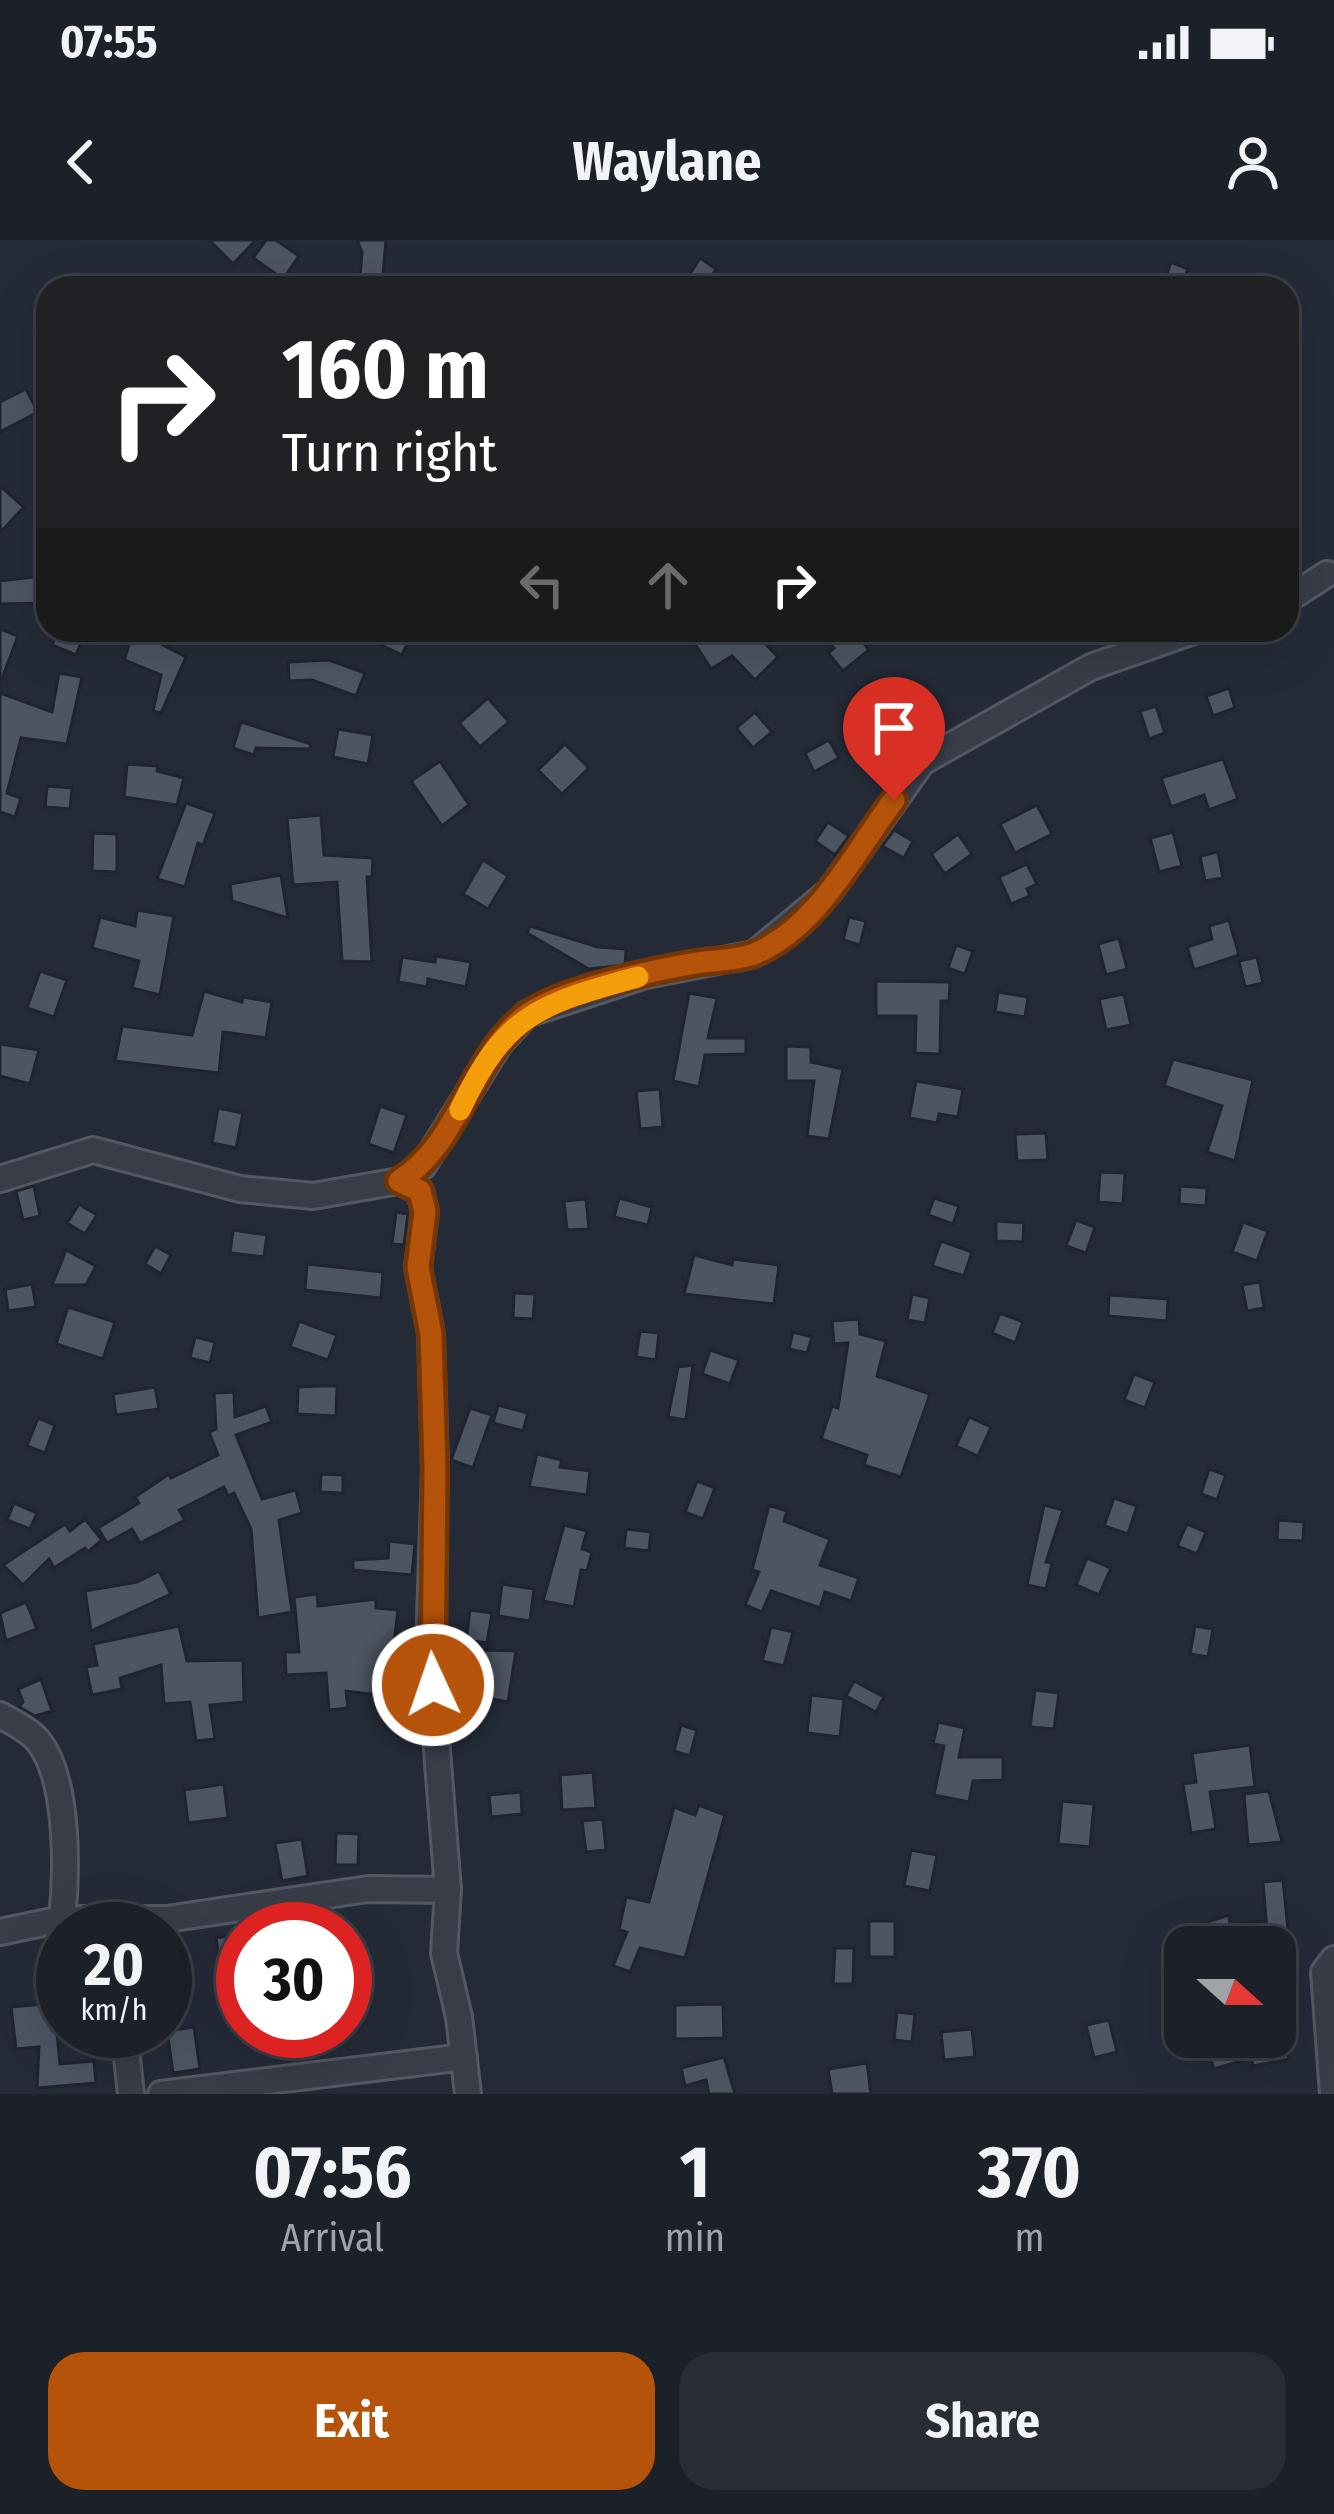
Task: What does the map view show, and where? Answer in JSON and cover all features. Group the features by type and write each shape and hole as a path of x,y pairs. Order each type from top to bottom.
{"street":[{"path":"1299,592 1327,574"},
{"path":"0,1179 93,1150 240,1189 313,1196 399,1181 423,1166 450,1130 499,1044 527,1014 646,975 754,954 830,891 922,761 1091,667 1162,642"},
{"path":"399,1181 420,1191 425,1212 418,1267 431,1334 435,1468 429,1648 448,1890 444,1953 468,2094"},
{"path":"0,1715 39,1741 59,1798 64,1902"},
{"path":"192,1915 368,1889 448,1890"},
{"path":"0,1932 36,1924"},
{"path":"1333,2094 1324,1972 1334,1959"},
{"path":"161,2094 464,2057"},
{"path":"127,2058 130,2094"}],"building":[{"path":"209,240 256,240 233,264"},
{"path":"266,240 276,240 299,256 285,276 253,258"},
{"path":"357,240 386,240 383,276 360,276 362,252"},
{"path":"700,258 716,269 712,276 690,274"},
{"path":"1171,262 1188,269 1185,276 1166,276"},
{"path":"26,389 36,413 0,432 0,402"},
{"path":"0,486 24,507 0,533"},
{"path":"36,570 36,603 0,604 0,581 34,577"},
{"path":"0,629 18,636 1,681 0,680"},
{"path":"53,642 81,642 76,655"},
{"path":"130,642 157,642 186,657 161,713 153,711 161,675 124,660"},
{"path":"375,642 408,642 402,655"},
{"path":"694,642 764,642 778,657 755,680 732,656 711,669"},
{"path":"828,642 863,642 869,650 843,671 828,653 834,648"},
{"path":"329,660 365,673 356,696 312,680 289,681 288,662"},
{"path":"59,673 82,677 67,744 21,738 7,793 21,798 15,817 0,812 0,693 52,712"},
{"path":"1229,688 1235,708 1213,716 1206,696"},
{"path":"488,698 509,722 480,747 459,723"},
{"path":"1156,706 1165,733 1149,739 1140,711"},
{"path":"755,712 772,732 753,748 736,728"},
{"path":"241,722 311,744 310,749 256,748 254,755 233,748"},
{"path":"338,729 373,735 368,764 333,757"},
{"path":"829,740 839,758 814,772 805,753"},
{"path":"565,744 589,768 562,794 538,770"},
{"path":"1223,759 1238,799 1209,810 1204,795 1171,807 1161,778"},
{"path":"440,761 469,805 442,826 411,781"},
{"path":"127,764 158,766 157,771 184,778 177,805 124,797"},
{"path":"47,786 72,788 70,809 45,807"},
{"path":"186,803 215,813 203,845 198,843 185,887 157,879"},
{"path":"1037,805 1052,834 1015,853 1000,824"},
{"path":"321,815 324,855 373,858 372,877 367,877 372,962 342,961 337,882 293,885 287,818"},
{"path":"828,822 849,836 835,855 815,841"},
{"path":"894,830 913,841 904,858 882,846"},
{"path":"1173,832 1182,866 1159,872 1150,838"},
{"path":"93,833 117,834 117,872 92,871"},
{"path":"958,834 972,854 945,874 931,854"},
{"path":"1218,852 1223,878 1205,881 1200,856"},
{"path":"483,860 508,876 488,909 463,894"},
{"path":"1027,864 1037,884 1027,889 1030,896 1011,904 999,877"},
{"path":"281,875 288,918 232,901 230,884"},
{"path":"137,910 174,916 160,995 132,988 139,961 92,948 100,917 135,926"},
{"path":"849,917 866,921 860,945 843,940"},
{"path":"1229,920 1239,955 1194,970 1187,947 1212,939 1209,926"},
{"path":"530,926 598,947 626,949 625,965 589,969 527,933"},
{"path":"1119,938 1127,969 1106,975 1098,944"},
{"path":"956,945 973,951 965,974 948,968"},
{"path":"436,956 471,962 466,987 428,979 427,987 398,982 402,957 435,962"},
{"path":"1257,957 1263,983 1245,987 1239,961"},
{"path":"40,971 67,980 54,1017 27,1008"},
{"path":"876,981 950,982 949,1001 941,1001 940,1054 915,1053 916,1016 876,1016"},
{"path":"204,991 242,1002 243,997 272,1002 266,1038 223,1032 219,1073 115,1061 122,1026 192,1035"},
{"path":"998,992 1028,997 1025,1017 995,1012"},
{"path":"689,993 717,998 708,1038 746,1038 746,1054 705,1055 699,1087 673,1081"},
{"path":"1124,994 1131,1025 1106,1030 1099,999"},
{"path":"0,1044 39,1050 30,1084 0,1076"},
{"path":"786,1046 811,1047 811,1062 843,1069 829,1139 807,1136 814,1081 786,1081"},
{"path":"1173,1059 1253,1080 1235,1161 1207,1152 1222,1106 1164,1086"},
{"path":"916,1081 963,1089 958,1117 939,1114 937,1123 909,1118"},
{"path":"660,1089 663,1127 640,1129 636,1091"},
{"path":"380,1106 407,1115 394,1153 368,1144"},
{"path":"218,1108 243,1113 236,1148 212,1143"},
{"path":"1046,1133 1048,1160 1017,1161 1015,1134"},
{"path":"1100,1172 1125,1173 1123,1204 1098,1202"},
{"path":"34,1186 40,1216 23,1220 16,1191"},
{"path":"1180,1186 1207,1188 1206,1206 1179,1204"},
{"path":"619,1198 652,1207 648,1225 614,1217"},
{"path":"934,1198 959,1206 953,1224 928,1215"},
{"path":"586,1199 589,1229 567,1230 564,1201"},
{"path":"79,1204 97,1215 85,1234 67,1223"},
{"path":"396,1212 408,1214 404,1245 392,1244"},
{"path":"1076,1220 1095,1227 1086,1253 1066,1246"},
{"path":"996,1221 1024,1223 1023,1242 996,1241"},
{"path":"1243,1222 1268,1231 1257,1261 1232,1252"},
{"path":"233,1230 267,1235 264,1257 230,1253"},
{"path":"941,1241 972,1252 964,1276 932,1266"},
{"path":"155,1246 171,1255 161,1274 145,1264"},
{"path":"66,1250 96,1266 86,1285 52,1285"},
{"path":"694,1255 732,1265 733,1259 779,1265 774,1304 684,1294"},
{"path":"307,1264 383,1272 381,1298 305,1290"},
{"path":"1260,1282 1264,1308 1247,1311 1242,1285"},
{"path":"32,1284 36,1307 8,1311 5,1289"},
{"path":"514,1293 535,1294 533,1319 513,1318"},
{"path":"912,1294 930,1298 925,1323 907,1320"},
{"path":"1109,1295 1168,1299 1167,1321 1108,1316"},
{"path":"68,1307 115,1322 103,1359 56,1344"},
{"path":"1000,1313 1023,1322 1015,1343 992,1333"},
{"path":"859,1319 860,1334 886,1341 877,1376 930,1394 901,1477 864,1465 867,1455 821,1439 832,1406 838,1408 848,1343 834,1344 832,1321"},
{"path":"299,1321 337,1335 328,1360 290,1347"},
{"path":"640,1331 659,1333 656,1360 636,1357"},
{"path":"793,1332 812,1337 807,1353 789,1349"},
{"path":"195,1337 215,1342 210,1363 190,1358"},
{"path":"710,1350 739,1360 730,1384 702,1374"},
{"path":"693,1365 686,1420 668,1417 678,1367"},
{"path":"1134,1374 1155,1382 1145,1408 1124,1400"},
{"path":"337,1386 336,1416 297,1414 298,1387"},
{"path":"155,1387 159,1409 116,1415 113,1394"},
{"path":"234,1392 235,1417 266,1406 272,1422 236,1435 262,1499 296,1490 302,1513 279,1520 292,1612 258,1618 251,1529 234,1493 228,1496 224,1487 179,1510 185,1520 140,1543 132,1529 107,1543 98,1528 139,1503 135,1497 169,1474 171,1478 218,1455 209,1432 216,1429 214,1393"},
{"path":"498,1405 528,1413 523,1431 493,1423"},
{"path":"470,1408 492,1415 473,1468 451,1460"},
{"path":"969,1417 991,1427 978,1456 956,1446"},
{"path":"38,1418 55,1425 45,1453 27,1446"},
{"path":"537,1454 562,1460 560,1467 590,1471 587,1495 529,1487"},
{"path":"1209,1469 1226,1475 1217,1500 1201,1494"},
{"path":"321,1474 343,1475 343,1493 320,1492"},
{"path":"697,1481 715,1488 703,1519 685,1512"},
{"path":"1114,1498 1137,1506 1128,1534 1104,1526"},
{"path":"14,1503 37,1513 30,1529 7,1520"},
{"path":"769,1505 787,1511 784,1521 830,1539 820,1565 859,1578 851,1601 825,1592 820,1608 771,1591 762,1612 745,1605 759,1572 752,1570"},
{"path":"1044,1505 1063,1510 1046,1562 1052,1563 1046,1589 1027,1585"},
{"path":"85,1519 102,1540 88,1552 85,1548 54,1568 49,1559 23,1585 3,1565 65,1524 70,1531"},
{"path":"1278,1520 1304,1522 1303,1541 1277,1540"},
{"path":"1187,1524 1206,1532 1197,1554 1177,1546"},
{"path":"564,1525 587,1531 582,1549 592,1552 587,1571 581,1570 574,1607 543,1601"},
{"path":"626,1529 651,1532 649,1551 624,1548"},
{"path":"389,1541 415,1544 412,1575 353,1570 353,1560 388,1558"},
{"path":"1087,1558 1111,1568 1099,1595 1076,1585"},
{"path":"159,1571 171,1594 91,1631 85,1591 137,1582"},
{"path":"502,1584 534,1589 530,1621 498,1616"},
{"path":"317,1594 318,1606 376,1599 376,1608 398,1610 389,1686 408,1687 407,1709 385,1709 385,1696 346,1691 348,1708 329,1710 326,1673 286,1675 285,1652 299,1652 294,1597"},
{"path":"26,1602 37,1629 6,1641 0,1613"},
{"path":"470,1610 492,1613 487,1643 466,1640"},
{"path":"179,1626 187,1661 243,1660 244,1702 210,1705 215,1739 196,1741 190,1702 164,1704 161,1665 120,1678 122,1689 92,1695 86,1667 97,1665 93,1644"},
{"path":"1195,1626 1213,1629 1208,1657 1190,1654"},
{"path":"771,1627 793,1632 784,1666 762,1661"},
{"path":"485,1650 516,1651 508,1702 476,1696"},
{"path":"41,1679 52,1711 35,1716 19,1707 23,1702 18,1689"},
{"path":"854,1681 884,1697 876,1712 846,1696"},
{"path":"1035,1690 1059,1693 1054,1729 1030,1727"},
{"path":"811,1695 844,1699 840,1737 807,1733"},
{"path":"938,1722 965,1728 959,1757 1003,1757 1003,1780 973,1781 969,1802 934,1795 944,1746 933,1744"},
{"path":"681,1725 697,1730 690,1756 674,1751"},
{"path":"1250,1745 1255,1787 1210,1792 1216,1829 1191,1833 1183,1784 1196,1782 1192,1753"},
{"path":"593,1772 596,1808 562,1810 560,1775"},
{"path":"224,1784 228,1818 188,1823 184,1790"},
{"path":"1269,1791 1282,1842 1248,1845 1244,1794"},
{"path":"521,1792 522,1814 491,1817 489,1795"},
{"path":"1062,1801 1094,1804 1090,1847 1058,1844"},
{"path":"699,1805 725,1815 685,1958 640,1948 630,1972 613,1966 627,1932 619,1930 626,1897 649,1902 674,1807 695,1815"},
{"path":"603,1819 606,1850 586,1852 582,1821"},
{"path":"336,1833 359,1834 358,1865 335,1865"},
{"path":"302,1839 308,1876 282,1881 275,1843"},
{"path":"911,1850 937,1855 930,1891 904,1886"},
{"path":"1283,1880 1288,1926 1267,1926 1263,1882"},
{"path":"1229,1915 1230,1925 1265,1921 1266,1926 1195,1926"},
{"path":"869,1921 895,1921 895,1957 869,1957"},
{"path":"835,1948 854,1948 853,1984 833,1984"},
{"path":"723,2004 724,2038 675,2039 675,2005"},
{"path":"36,2005 36,2047 16,2049 11,2007"},
{"path":"897,2012 915,2014 912,2042 894,2040"},
{"path":"1109,2020 1117,2052 1094,2058 1086,2025"},
{"path":"192,2027 200,2069 173,2073 171,2058 192,2058"},
{"path":"972,2029 975,2057 944,2060 941,2032"},
{"path":"724,2057 735,2094 709,2094 706,2080 685,2086 681,2068"},
{"path":"38,2058 59,2058 60,2064 94,2061 96,2083 37,2088"},
{"path":"1210,2058 1251,2058 1214,2069"},
{"path":"1251,2058 1289,2058 1289,2059 1253,2066"},
{"path":"867,2063 871,2094 832,2094 828,2069"}],"slow traffic":[{"path":"460,1110 499,1044 527,1014 563,998 638,977"}],"route":[{"path":"433,1685 429,1648 435,1468 431,1334 418,1267 425,1212 420,1191 399,1181 423,1166 450,1130 499,1044 527,1014 563,998 646,975 754,954 788,931 830,891 894,800"}]}
